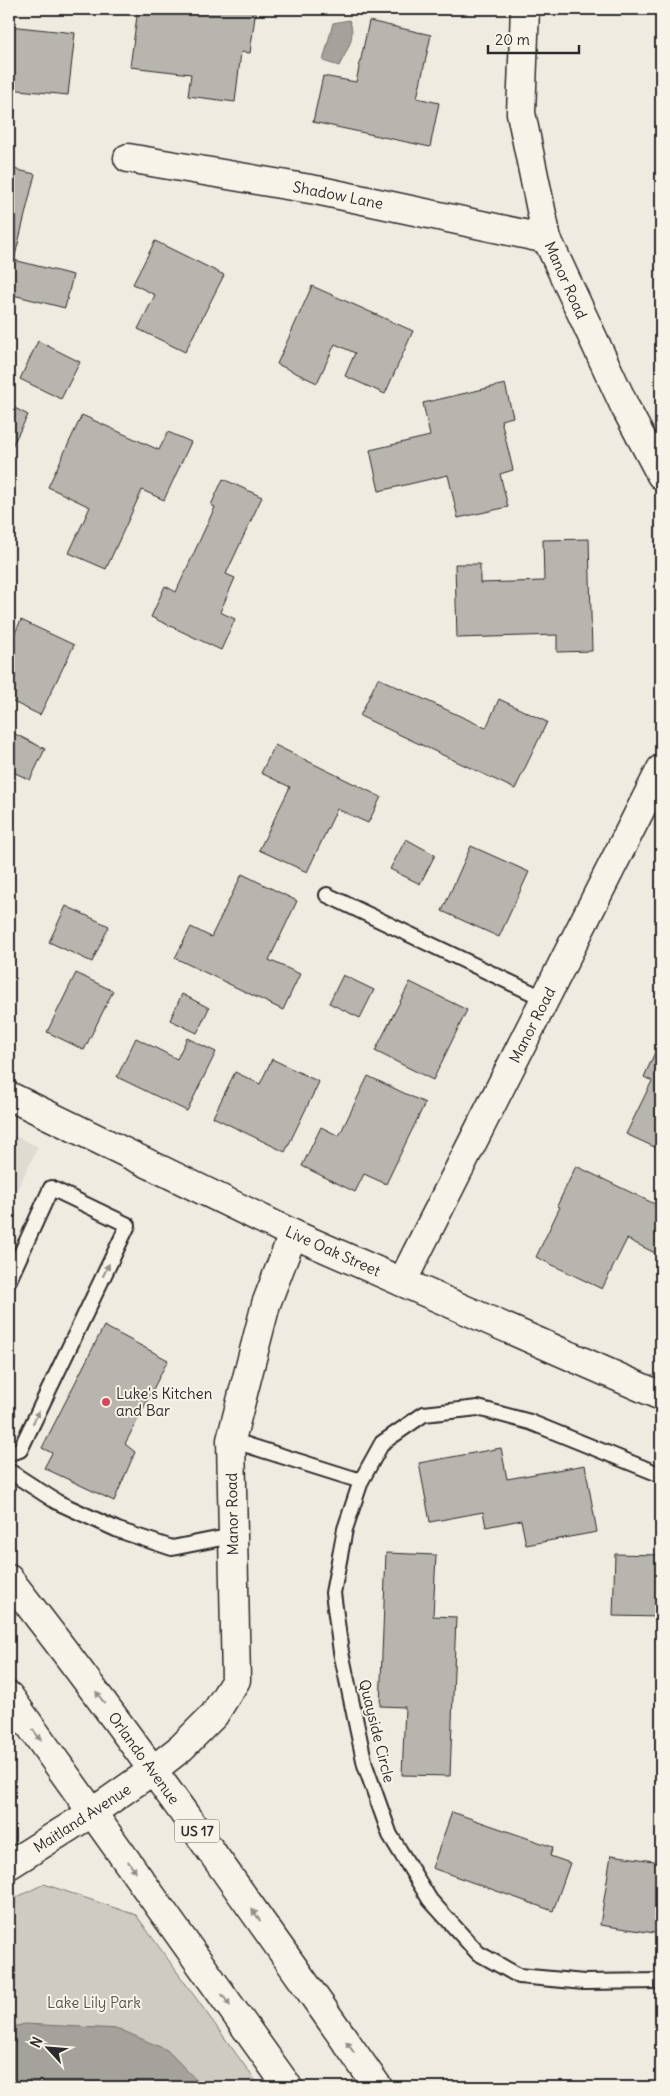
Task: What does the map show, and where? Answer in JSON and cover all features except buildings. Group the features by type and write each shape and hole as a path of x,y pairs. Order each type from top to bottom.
{"street":[{"name":"Manor Road","path":"525,9 521,113 547,239 624,406 661,475"},
{"name":"Shadow Lane","path":"128,158 316,190 547,239"},
{"name":"Manor Road","path":"402,1282 661,769"},
{"name":"Live Oak Street","path":"9,1096 293,1234 661,1396"},
{"name":"Manor Road","path":"154,1770 182,1748 214,1715 236,1680 231,1440 266,1304 293,1234"},
{"name":"Orlando Avenue","path":"9,1579 76,1664 154,1770 378,2087"},
{"path":"9,1696 288,2087"},
{"name":"Maitland Avenue","path":"9,1865 93,1812 154,1770"}],"lane":[{"path":"327,895 545,998"},
{"path":"9,1280 51,1188 128,1225 20,1450 9,1453"},
{"name":"Quayside Circle","path":"661,1475 530,1422 478,1408 424,1414 382,1443 361,1481 345,1529 334,1594 341,1652 365,1765 390,1834 430,1900 478,1953 519,1976 584,1982 661,1981"},
{"path":"231,1440 361,1481"},
{"path":"9,1472 57,1502 118,1530 172,1548 232,1536"}],"shaded area":[{"path":"349,20 352,32 351,37 348,49 339,66 323,61 333,23"},
{"path":"9,1133 38,1147 9,1206"},
{"path":"25,2024 119,2029 167,2050 203,2087 9,2087 9,2028"}],"green space":[{"name":"Lake Lily Park","path":"44,1884 136,1915 260,2087 9,2087 9,1901"}],"place":[{"name":"Luke's Kitchen and Bar","path":"106,1402"}]}
